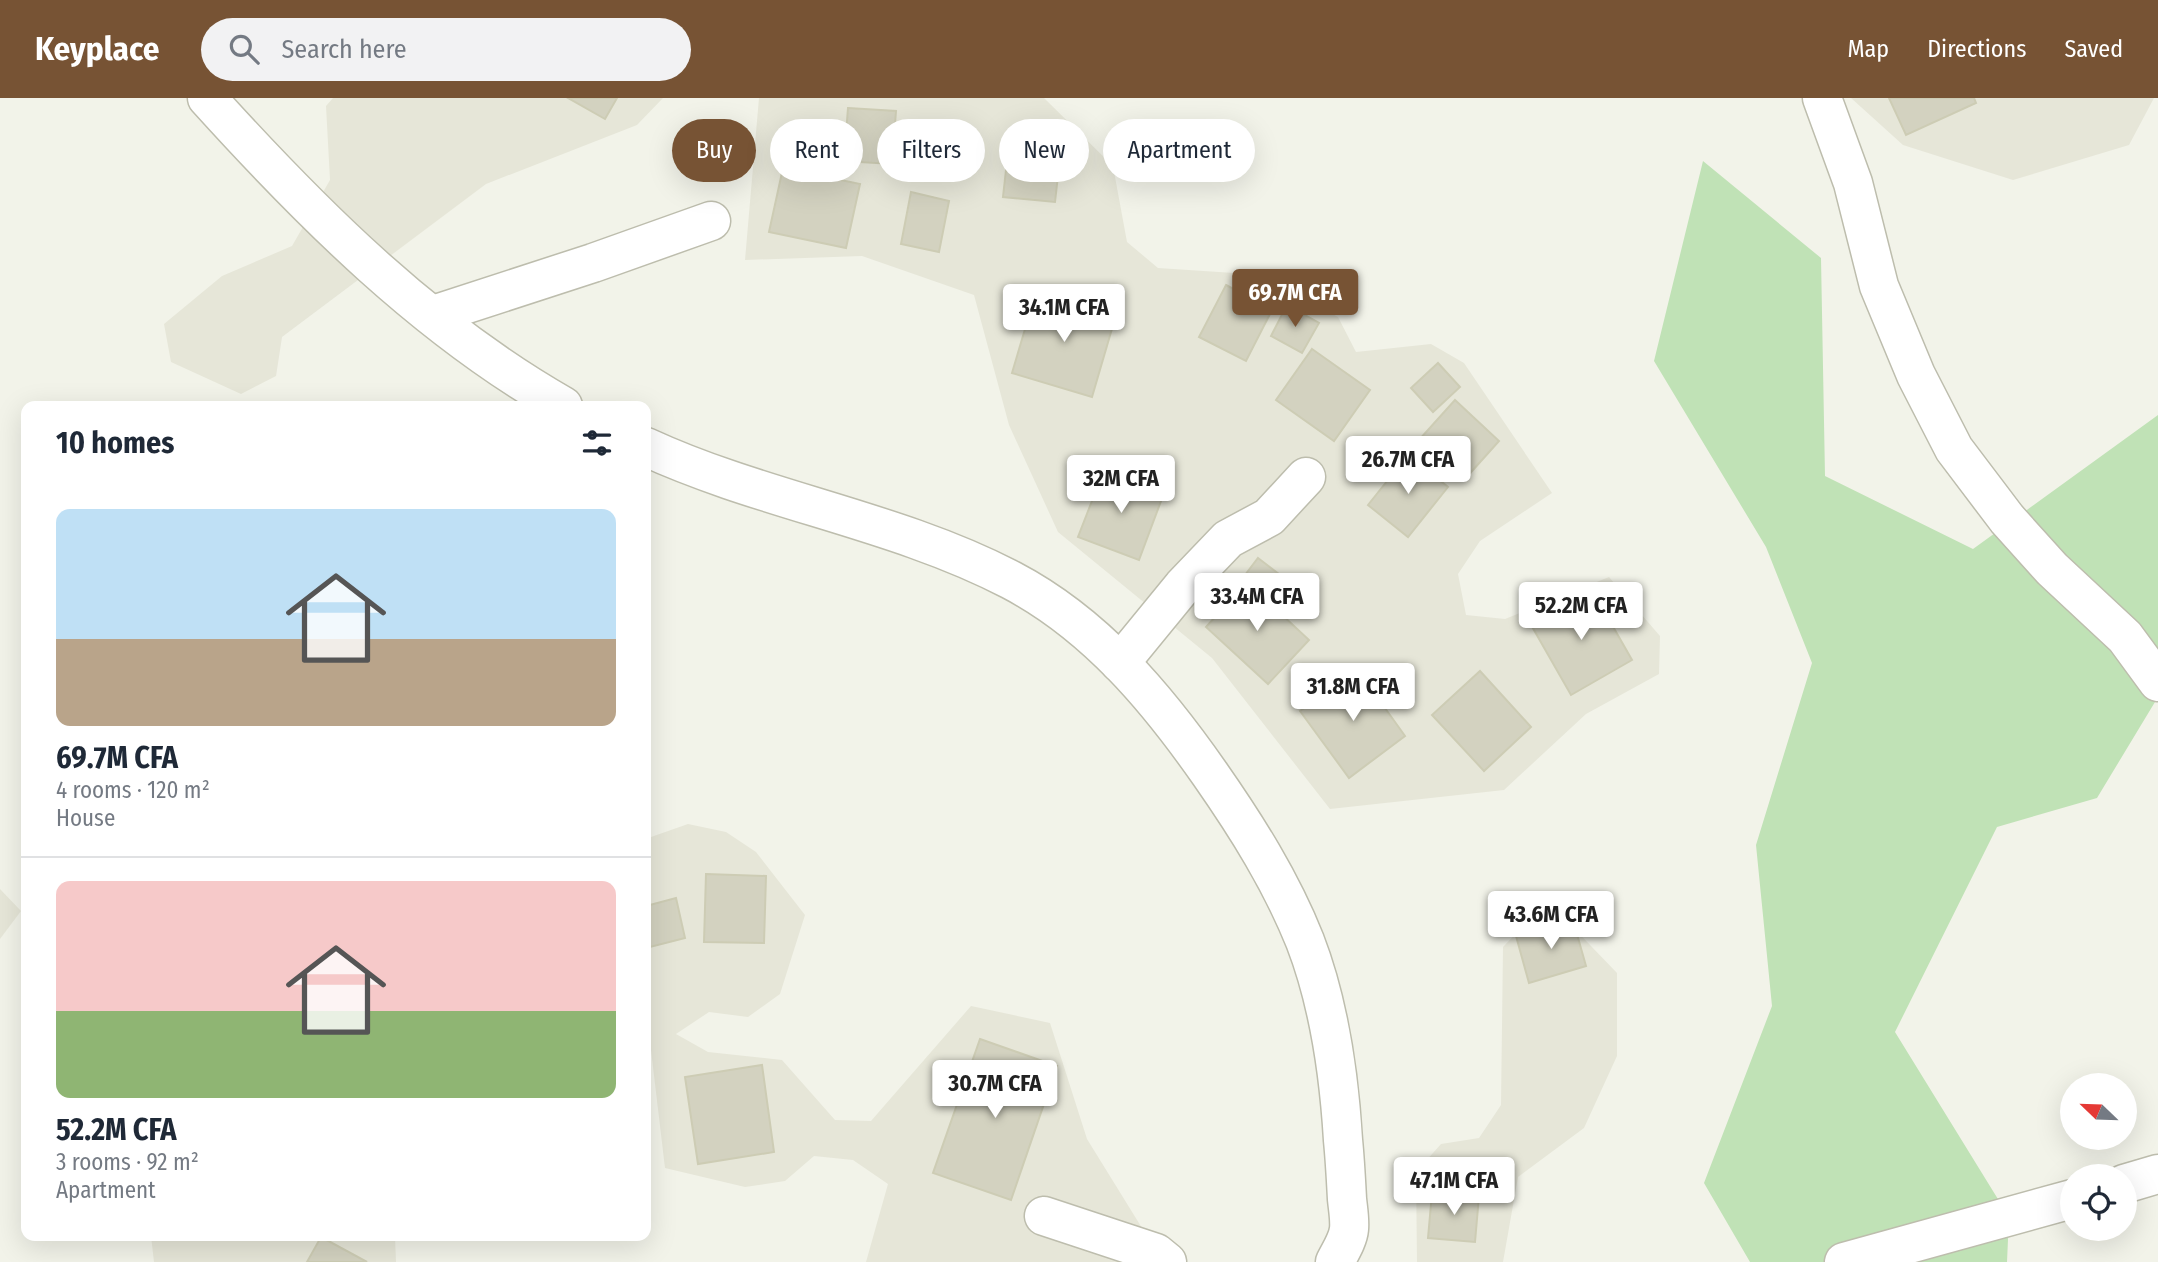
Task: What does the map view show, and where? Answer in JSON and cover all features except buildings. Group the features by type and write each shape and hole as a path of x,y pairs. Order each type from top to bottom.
{"street":[{"path":"207,98 273,171 334,231 433,316 523,383 554,401"},
{"path":"1822,98 1853,183 1879,286 1916,375 1954,449 2007,519 2052,569 2125,637 2158,682"},
{"path":"433,316 711,221"},
{"path":"651,449 741,483 920,542 1012,581 1075,621 1148,692 1197,755 1241,819 1277,881 1305,941 1322,993 1332,1046 1342,1121 1348,1252"},
{"path":"1121,663 1183,586 1228,539 1269,517 1306,477"},
{"path":"2137,1180 2158,1174"},
{"path":"1844,1262 1921,1251 2060,1203"},
{"path":"1044,1216 1156,1253 1167,1262"}],"shaded area":[{"path":"333,98 663,98 637,125 486,184 282,337 276,376 241,394 171,362 164,324 222,276 292,246 330,180 326,106"},
{"path":"759,98 1044,98 1065,119 999,119 999,182 1089,182 1089,142 1103,156 1103,182 1116,182 1127,242 1158,268 1234,273 1306,300 1338,317 1356,352 1431,344 1464,363 1552,493 1480,541 1458,574 1466,615 1505,619 1609,577 1660,636 1659,674 1586,714 1504,790 1330,809 1212,658 1058,532 1009,425 974,295 862,256 745,260 752,182 756,182"},
{"path":"1851,98 2154,98 2129,145 2013,180 1903,145"},
{"path":"688,824 726,832 756,852 805,915 780,994 748,1017 709,1012 676,1034 708,1052 782,1060 835,1120 871,1121 971,1006 1050,1023 1087,1139 1163,1262 866,1262 888,1184 853,1160 814,1156 785,1181 745,1187 665,1168 651,1050 651,837"},
{"path":"0,889 21,911 0,939"},
{"path":"1566,920 1617,973 1617,1056 1584,1128 1518,1177 1503,1262 1417,1262 1416,1172 1441,1144 1479,1138 1501,1105 1503,947 1528,921"},
{"path":"152,1241 395,1241 396,1262 154,1262"}],"green space":[{"path":"1703,161 1821,258 1825,476 1973,549 2158,415 2158,697 2097,798 1997,827 1895,1032 2009,1217 2007,1262 1750,1262 1704,1183 1772,1006 1756,845 1812,663 1766,547 1654,361"}]}
